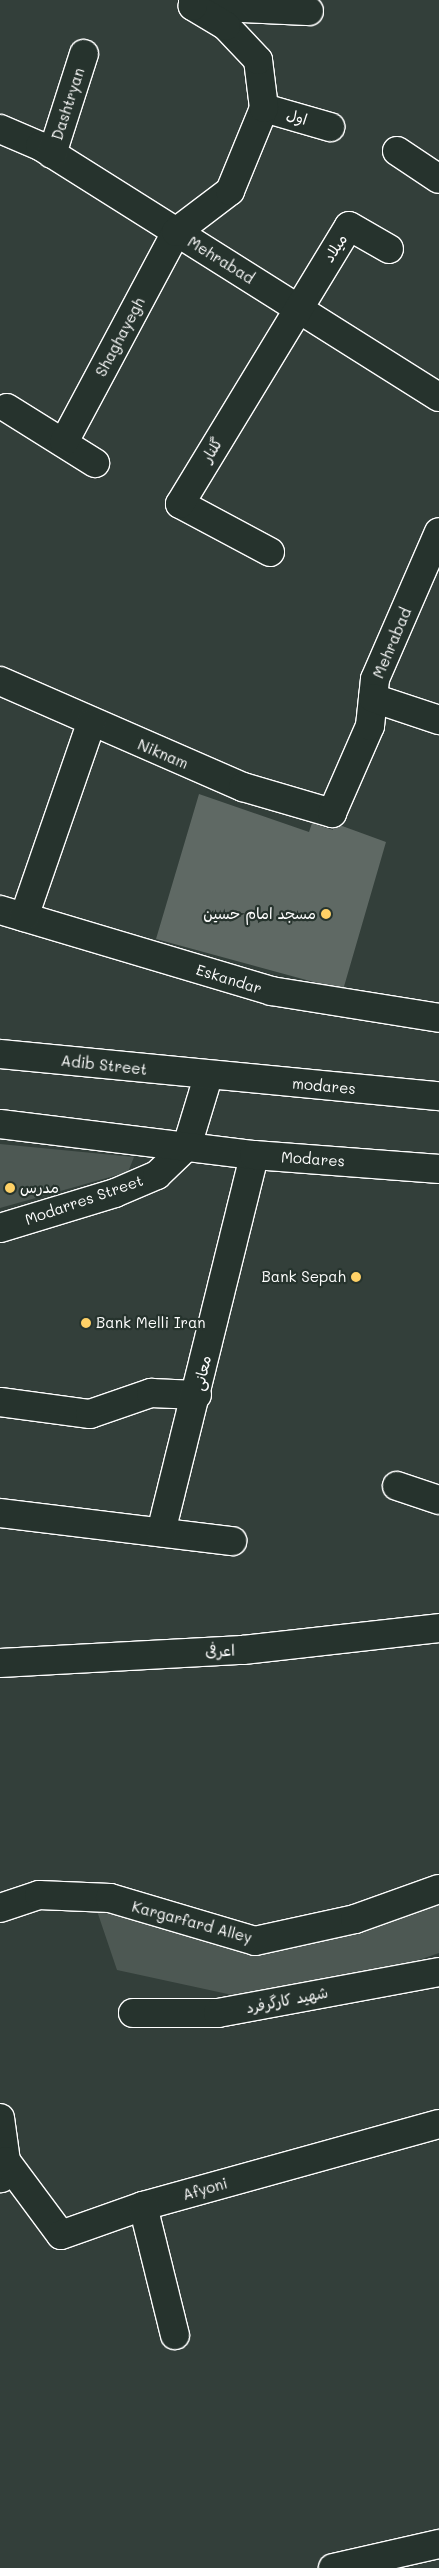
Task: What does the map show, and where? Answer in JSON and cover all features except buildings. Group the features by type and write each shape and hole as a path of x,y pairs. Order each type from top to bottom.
{"street":[{"path":"193,3 309,11"},
{"path":"176,232 230,191 264,108 258,60 226,26 193,3"},
{"name":"Dashtryan","path":"52,154 84,54"},
{"name":"اول","path":"264,108 330,127"},
{"name":"Mehrabad","path":"0,129 52,154 439,397"},
{"path":"397,151 439,179"},
{"name":"میلاد","path":"296,308 348,226 389,249"},
{"name":"Shaghayegh","path":"64,442 176,232"},
{"name":"گلنار","path":"270,552 180,504 296,308"},
{"path":"7,408 95,463"},
{"name":"Mehrabad","path":"332,813 370,726 375,680 439,532"},
{"name":"Niknam","path":"0,681 243,787 332,813"},
{"path":"373,698 439,720"},
{"name":"Eskandar","path":"91,722 12,913 271,991 439,1018"},
{"name":"Adib Street","path":"0,1054 208,1077"},
{"path":"0,1124 188,1146 208,1077"},
{"name":"modares","path":"208,1077 439,1096"},
{"name":"Modares","path":"188,1146 254,1155 439,1169"},
{"name":"Modarres Street","path":"0,1228 115,1193 156,1175 188,1146"},
{"name":"معانی","path":"161,1532 197,1395 254,1155"},
{"path":"0,1402 90,1414 150,1393 197,1395"},
{"path":"397,1486 439,1500"},
{"path":"0,1513 232,1541"},
{"name":"اعرفی","path":"0,1663 243,1650 439,1628"},
{"name":"Kargarfard Alley","path":"0,1908 39,1895 110,1898 255,1941 355,1919 439,1889"},
{"name":"شهید کارگرفرد","path":"133,2013 218,2013 439,1972"},
{"path":"0,2118 3,2171"},
{"name":"Afyoni","path":"3,2171 61,2235 143,2206 439,2124"},
{"path":"143,2206 175,2335"},
{"path":"341,2567 439,2544"}],"shaded area":[{"path":"0,1144 134,1157 128,1172 0,1208"},
{"path":"439,1901 439,1953 407,1964 237,1996 117,1970 96,1908 264,1954 376,1925"}],"place":[{"name":"مسجد امام حسین","path":"326,914"},
{"name":"مدرس","path":"10,1188"},
{"name":"Bank Sepah","path":"356,1277"},
{"name":"Bank Melli Iran","path":"86,1323"}]}
